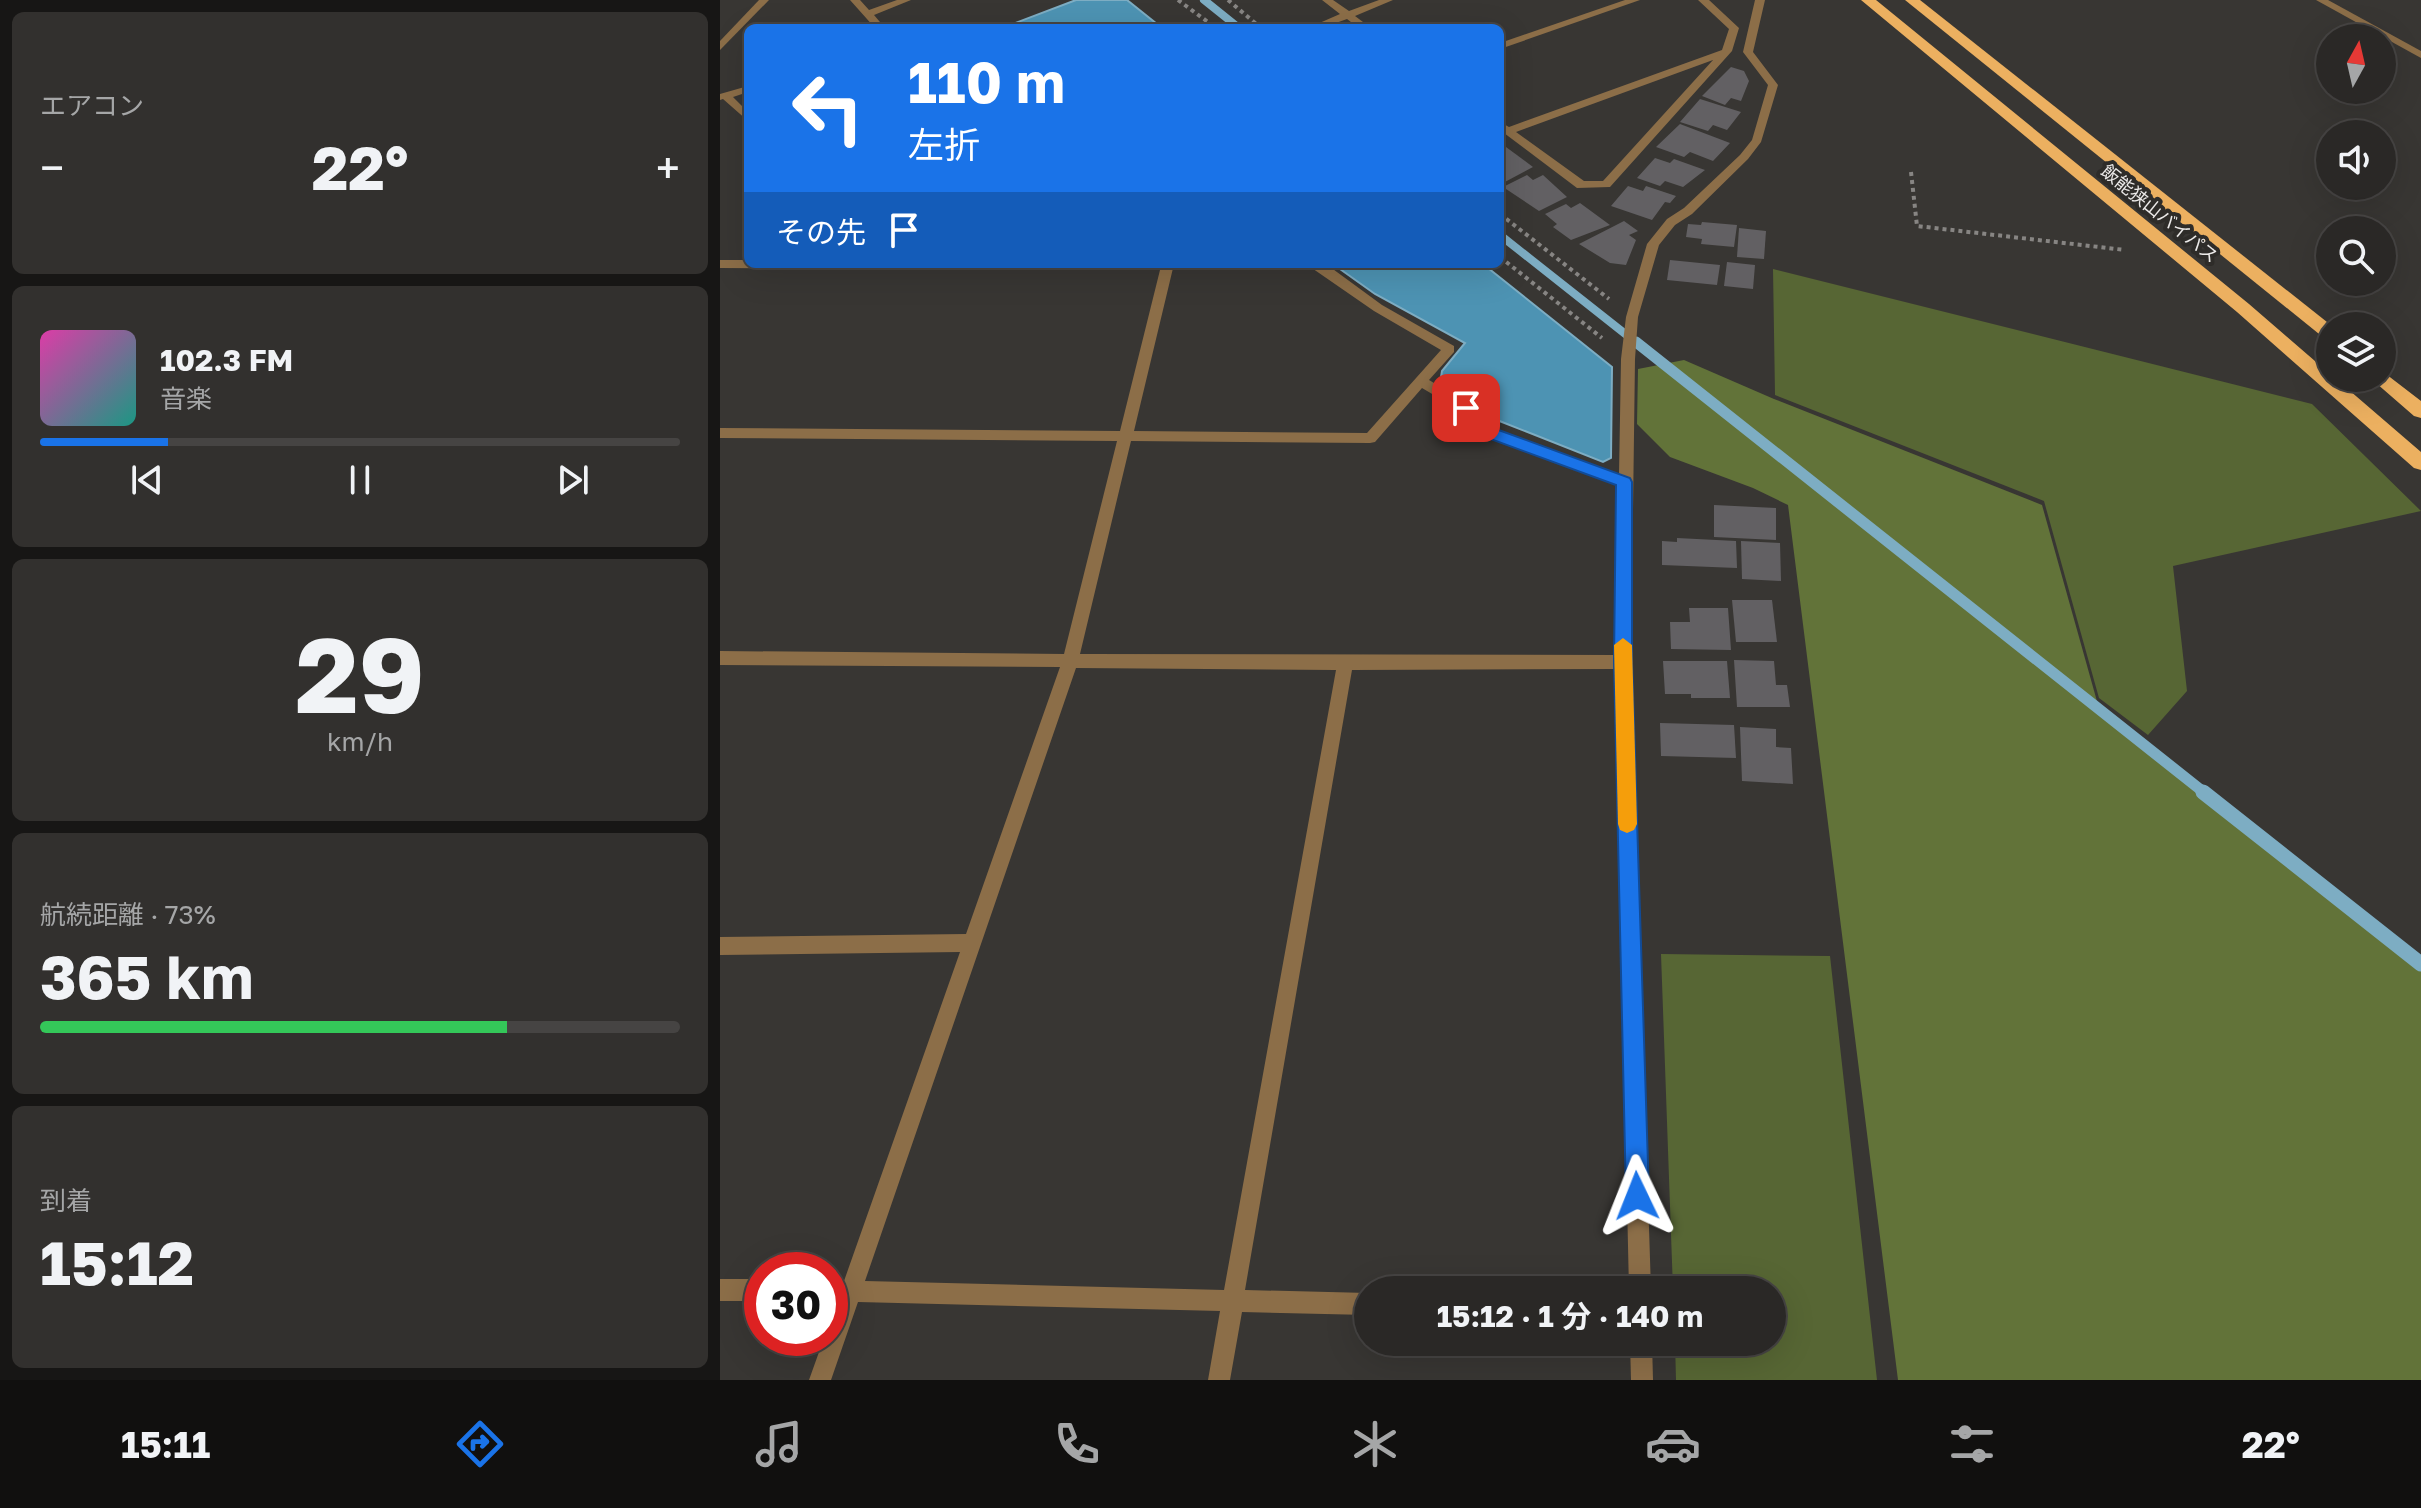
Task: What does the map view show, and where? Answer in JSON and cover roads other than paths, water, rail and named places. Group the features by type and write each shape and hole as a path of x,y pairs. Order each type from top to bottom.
{"highway":[{"name":"飯能狭山バイパス","path":"1868,0 2180,256 2421,463"},
{"name":"飯能狭山バイパス","path":"1912,0 2316,323"},
{"path":"2396,390 2421,411"}],"street":[{"path":"720,47 764,0"},
{"path":"855,0 876,24"},
{"path":"867,14 906,0"},
{"path":"1327,0 1361,24"},
{"path":"1322,24 1388,0"},
{"path":"1504,45 1635,0"},
{"path":"1504,128 1581,185 1606,184 1727,51 1734,28 1703,0"},
{"path":"1640,1276 1623,662 1628,359 1632,320 1653,244 1671,222 1688,211 1744,157 1757,140 1773,85 1748,52 1760,0"},
{"path":"2321,0 2421,55"},
{"path":"1504,128 1727,51"},
{"path":"723,96 744,90"},
{"path":"723,96 744,114"},
{"path":"720,264 744,264"},
{"path":"848,1272 972,943 1070,661 1166,268"},
{"path":"720,433 1370,438 1449,349 1378,308 1323,268"},
{"path":"1420,381 1466,408 1491,433 1624,482"},
{"path":"720,658 1623,662"},
{"path":"1219,1380 1345,663"},
{"path":"720,946 972,943"},
{"path":"720,1290 744,1290"},
{"path":"848,1291 1354,1304"},
{"path":"820,1380 826,1356"},
{"path":"1641,1356 1642,1380"}],"water":[{"path":"1076,0 1127,0 1157,24 1013,24"},
{"path":"1339,268 1488,268 1612,367 1611,458 1603,462 1497,420 1441,377 1442,371 1465,343 1375,294"}],"waterway":[{"path":"1204,0 1234,24"},
{"path":"1504,238 1638,344"},
{"path":"1636,342 2206,794"},
{"path":"2203,792 2421,964"}]}
